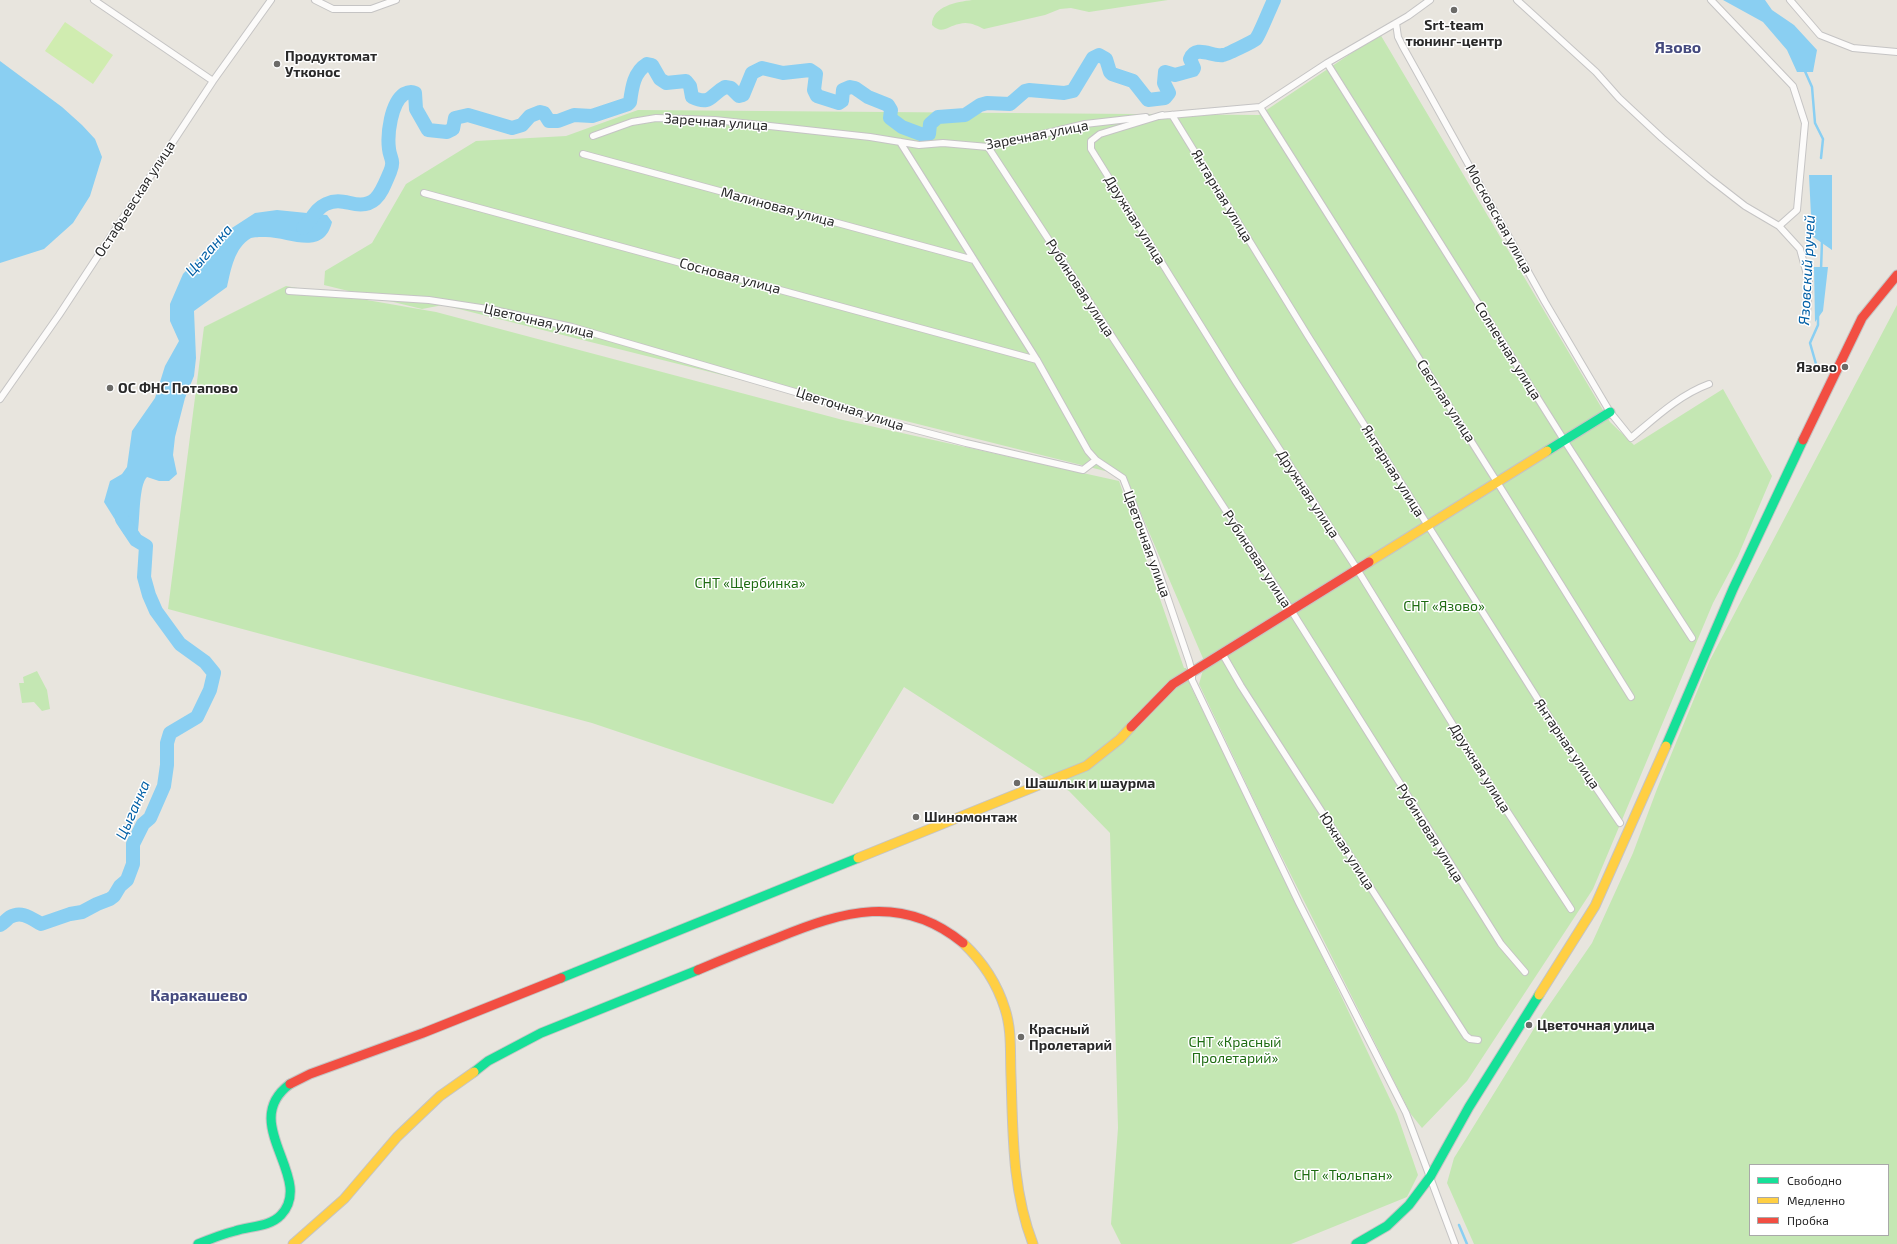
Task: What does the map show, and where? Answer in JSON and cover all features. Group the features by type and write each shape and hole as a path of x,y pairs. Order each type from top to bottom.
{"main road":[{"path":"1356,1244 1387,1226 1409,1205 1430,1177 1469,1107 1595,906 1641,804 1733,589 1810,424 1862,318 1897,275"},
{"path":"198,1244 231,1232 267,1224 281,1214 287,1206 290,1183 272,1139 270,1110 278,1093 292,1083 312,1074 430,1030 1086,766 1120,739 1173,684 1610,412"},
{"path":"293,1244 344,1199 397,1137 435,1101 488,1062 541,1033 799,929 834,917 865,910 895,910 924,919 952,933 976,956 993,982 1006,1010 1010,1044 1018,1196 1026,1229 1033,1244"}],"street":[{"path":"94,0 213,81"},
{"name":"Остафьевская улица","path":"0,399 59,315 213,81 271,0"},
{"path":"315,0 333,9 371,9 396,0"},
{"name":"Заречная улица","path":"593,136 632,122 656,118 715,120 919,145 944,143 988,147 1085,124 1162,115 1260,107 1327,63 1396,23 1430,0"},
{"path":"1518,0 1596,72 1619,98 1668,143 1745,206 1779,226 1800,248 1809,282 1807,312"},
{"path":"1711,0 1793,86 1805,123 1798,210 1779,226"},
{"path":"1790,0 1820,35 1853,48 1897,52"},
{"name":"Московская улица","path":"1396,23 1398,37 1402,45 1513,246 1610,412 1631,438 1673,403 1697,388 1709,384"},
{"name":"Солнечная улица","path":"1327,63 1564,440 1692,638"},
{"name":"Светлая улица","path":"1260,107 1498,482 1631,696"},
{"name":"Дружная улица","path":"1162,115 1100,134 1091,141 1091,149 1236,382 1357,569 1490,785 1571,909"},
{"name":"Янтарная улица","path":"1172,115 1308,336 1428,526 1563,739 1620,823"},
{"path":"900,142 1037,360 1088,451 1096,460"},
{"name":"Рубиновая улица","path":"988,147 1291,610 1497,937 1525,972"},
{"name":"Малиновая улица","path":"583,154 974,260"},
{"name":"Сосновая улица","path":"424,193 1037,360"},
{"name":"Цветочная улица","path":"289,291 429,300 494,310 572,327 809,396 890,423 966,443 1083,470 1096,460 1123,478 1152,555 1192,672 1192,680 1299,903 1406,1113 1455,1244"},
{"name":"Южная улица","path":"1222,653 1241,686 1466,1036 1470,1040 1478,1040"}],"green space":[{"path":"972,0 1168,0 1089,12 1071,8 1060,9 1045,15 984,29 969,23 962,23 942,30 932,25 936,13 941,9 959,2"},
{"path":"65,22 113,55 93,84 45,51"},
{"name":"СНТ «Язово»","path":"1380,34 1610,422 1634,445 1723,389 1772,476 1738,556 1713,603 1593,889 1467,1081 1422,1128 1410,1113 1263,819 1199,684 1205,663 1125,476 443,305 422,309 324,285 325,271 372,243 406,184 476,141 566,136 638,110 1259,115"},
{"name":"СНТ «Щербинка»","path":"286,286 436,312 843,420 1119,481 1184,668 1186,668 1191,687 1298,905 1397,1114 1418,1175 1407,1197 1291,1244 1121,1244 1111,1224 1118,1128 1110,833 1069,791 1048,780 904,687 833,804 592,723 168,609 204,327"},
{"path":"1897,305 1897,1244 1474,1244 1447,1183 1454,1158 1543,1014 1592,943 1633,853 1657,789 1710,660"},
{"path":"37,671 47,690 50,709 42,711 34,702 22,703 19,683 24,683 23,677"}],"water":[{"path":"1723,0 1765,0 1772,10 1794,25 1817,50 1813,72 1797,72 1787,50 1763,22"},
{"path":"0,61 62,107 82,125 95,139 102,157 90,196 73,223 44,249 0,263"},
{"path":"1809,175 1832,175 1832,250 1812,236"},
{"path":"277,210 327,215 332,222 327,233 321,239 313,242 304,243 261,237 251,238 245,242 237,253 227,287 194,311 196,358 194,376 185,398 175,437 173,455 177,474 169,481 159,481 147,477 142,487 138,531 132,535 124,534 104,502 110,481 122,474 127,467 132,431 155,398 165,366 179,341 170,321 170,304 183,274 218,237 255,213"},
{"path":"1814,267 1828,267 1823,311 1815,322"}],"waterway":[{"name":"Цыганка","path":"303,228 316,212 326,204 338,201 359,205 366,204 372,202 380,193 384,187 392,165 389,143 389,127 393,111 400,98 408,92 415,93 416,109 428,130 447,132 453,129 455,118 468,115 512,128 522,125 530,116 540,112 544,113 549,121 558,121 574,115 592,116 628,104 630,102 636,76 647,64 652,65 660,79 666,83 686,81 690,86 692,97 703,100 707,100 725,87 731,88 739,96 743,95 752,73 762,68 783,73 810,70 816,74 814,90 817,96 839,103 842,101 843,90 850,87 855,88 868,97 888,105 891,110 890,118 902,127 926,136 929,134 930,124 938,117 965,115 980,105 987,103 1010,104 1025,91 1029,90 1064,93 1073,91 1093,58 1099,55 1106,59 1112,74 1133,81 1148,100 1165,98 1169,93 1164,83 1165,72 1175,75 1193,70 1194,68 1190,59 1196,52 1223,55 1256,39 1274,0"},
{"name":"Язовский ручей","path":"1804,69 1812,87 1815,123 1823,139 1821,158"},
{"name":"Язовский ручей","path":"1821,270 1822,241"},
{"name":"Язовский ручей","path":"1816,364 1810,343 1818,325 1818,315"},
{"name":"Цыганка","path":"0,925 10,917 19,914 27,916 41,924 70,914 82,912 114,896 120,886 127,880 133,864 133,844 143,824 150,818 164,786 167,765 167,743 170,733 197,717 210,690 214,673 205,662 180,644 156,611 149,595 144,577 146,546 136,540 122,519"},
{"path":"1459,1225 1467,1244"}],"traffic: fast":[{"path":"1547,451 1610,412"},
{"path":"1666,746 1733,589 1803,440"},
{"path":"561,978 858,858"},
{"path":"474,1072 488,1061 541,1033 698,970"},
{"path":"1356,1244 1387,1226 1409,1205 1430,1177 1469,1107 1539,995"},
{"path":"198,1244 230,1232 266,1224 281,1215 289,1200 290,1184 273,1133 271,1116 276,1099 290,1084"}],"traffic: slow":[{"path":"1369,562 1547,451"},
{"path":"858,858 1086,766 1120,739 1131,727"},
{"path":"1539,995 1595,906 1666,746"},
{"path":"963,943 983,965 993,981 1002,999 1009,1025 1013,1140 1017,1182 1026,1224 1033,1244"},
{"path":"293,1244 344,1199 397,1137 440,1096 474,1072"}],"traffic: jam":[{"path":"1803,440 1862,318 1897,275"},
{"path":"1131,727 1173,684 1369,562"},
{"path":"698,970 801,928 825,920 872,912 895,912 917,917 940,927 963,943"},
{"path":"290,1084 310,1074 423,1033 561,978"}],"place":[{"name":"Srt-team тюнинг-центр","path":"1454,10"},
{"name":"Продуктомат Утконос","path":"277,64"},
{"name":"Язово","path":"1845,367"},
{"name":"ОС ФНС Потапово","path":"110,388"},
{"name":"Шашлык и шаурма","path":"1017,783"},
{"name":"Шиномонтаж","path":"916,817"},
{"name":"Цветочная улица","path":"1529,1025"},
{"name":"Красный Пролетарий","path":"1021,1037"}],"district":[{"name":"Язово","path":"1678,48"},
{"name":"Каракашево","path":"199,996"}],"park label":[{"name":"СНТ «Красный Пролетарий»","path":"1235,1050"},
{"name":"СНТ «Тюльпан»","path":"1343,1175"}]}
